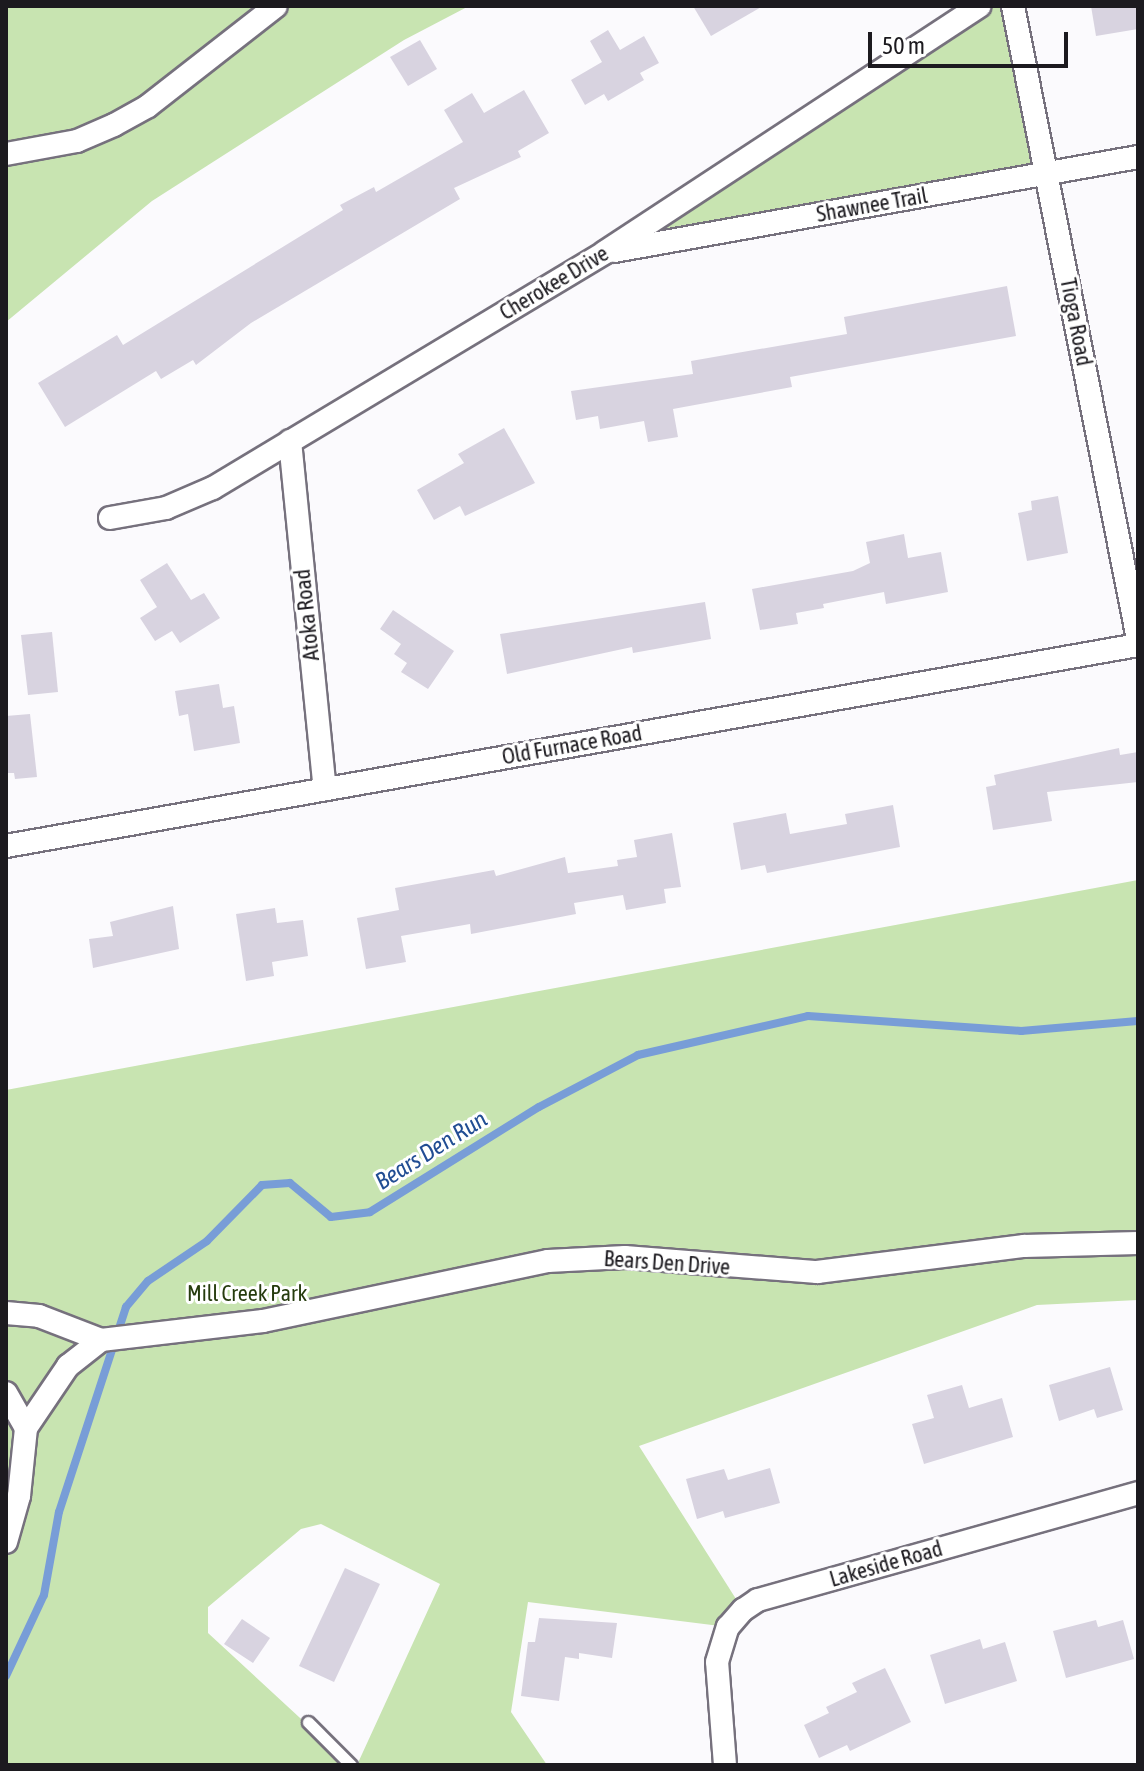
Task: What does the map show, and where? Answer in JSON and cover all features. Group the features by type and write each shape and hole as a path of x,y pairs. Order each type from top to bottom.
{"street":[{"path":"6,154 77,141 114,125 148,106 276,6"},
{"name":"Cherokee Drive","path":"110,518 189,500 290,441 605,252 979,6"},
{"name":"Tioga Road","path":"1013,6 1138,642"},
{"name":"Shawnee Trail","path":"605,252 1138,157"},
{"name":"Atoka Road","path":"290,441 325,789"},
{"name":"Old Furnace Road","path":"6,846 1138,642"},
{"name":"Bears Den Drive","path":"103,1340 225,1326 474,1274 577,1259 647,1258 817,1272 1024,1246 1138,1243"},
{"path":"6,1313 63,1322 103,1340 68,1366 26,1428 19,1496 6,1542"},
{"path":"6,1393 26,1428"},
{"name":"Lakeside Road","path":"725,1765 717,1662 722,1640 743,1610 758,1600 1138,1493"}],"lane":[{"path":"308,1722 351,1765"}],"green space":[{"path":"6,6 469,6 404,40 152,201 6,322"},
{"path":"979,6 1013,6 1046,174 605,252"},
{"name":"Mill Creek Park","path":"1138,880 1138,1300 1037,1305 639,1446 743,1610 728,1627 528,1602 511,1712 547,1765 357,1765 440,1584 321,1524 301,1529 208,1607 208,1633 351,1765 6,1765 6,1090"}],"building":[{"path":"693,6 763,6 711,36"},
{"path":"1091,6 1138,6 1138,29 1096,36"},
{"path":"608,30 620,50 644,36 659,63 640,73 644,80 608,101 604,94 585,105 571,80 602,62 590,41"},
{"path":"420,40 437,69 408,86 390,57"},
{"path":"524,90 549,133 518,151 521,157 454,188 460,199 251,323 196,365 193,360 161,379 156,371 65,427 38,383 117,335 123,345 343,210 340,205 374,187 376,192 463,142 444,110 472,93 484,113"},
{"path":"1007,286 1016,336 790,377 792,387 673,409 678,437 648,442 644,421 600,429 598,416 576,420 571,391 693,374 691,361 847,334 844,317"},
{"path":"504,428 535,483 465,516 460,506 434,520 417,490 464,463 458,454"},
{"path":"1058,496 1068,553 1027,561 1018,513 1032,510 1031,501"},
{"path":"904,534 908,558 941,552 948,592 886,604 884,592 823,604 824,608 796,613 798,624 760,630 752,589 853,571 870,563 866,542"},
{"path":"167,563 191,600 204,593 220,618 180,643 172,631 155,641 140,618 157,607 140,580"},
{"path":"705,602 711,639 633,653 632,647 507,674 500,634"},
{"path":"393,610 454,651 428,689 401,672 407,663 394,654 401,644 380,629"},
{"path":"52,632 58,692 28,695 21,635"},
{"path":"219,684 223,708 234,706 240,743 194,751 188,714 179,716 175,691"},
{"path":"30,714 37,777 15,779 14,773 6,773 6,716"},
{"path":"1119,748 1120,755 1138,752 1138,782 1047,792 1052,821 993,830 986,787 996,785 994,775"},
{"path":"893,805 900,847 767,873 765,865 741,870 733,823 786,813 790,834 847,824 845,814"},
{"path":"672,833 681,887 664,889 666,903 626,910 623,895 574,903 576,914 471,934 470,924 401,936 406,962 366,969 357,918 399,910 395,888 494,870 496,876 565,857 568,873 618,866 617,860 637,857 634,840"},
{"path":"173,906 179,949 93,968 89,939 113,936 110,922"},
{"path":"275,908 277,923 303,920 308,956 272,962 274,976 246,981 236,914"},
{"path":"1110,1367 1123,1410 1097,1418 1094,1409 1059,1421 1049,1385"},
{"path":"962,1385 969,1408 1002,1398 1013,1437 924,1464 912,1424 934,1418 927,1395"},
{"path":"770,1468 780,1503 725,1518 723,1511 697,1519 686,1479 724,1469 728,1480"},
{"path":"345,1568 380,1584 334,1682 299,1666"},
{"path":"539,1618 617,1623 612,1658 579,1653 579,1659 565,1657 559,1701 521,1696 528,1642 535,1642"},
{"path":"242,1619 270,1638 253,1663 224,1644"},
{"path":"1096,1620 1098,1627 1123,1620 1134,1659 1066,1678 1053,1631"},
{"path":"980,1639 983,1649 1005,1642 1017,1681 945,1704 930,1655"},
{"path":"885,1668 911,1722 850,1751 847,1745 819,1758 804,1725 829,1713 826,1707 857,1692 852,1683"}],"waterway":[{"name":"Bears Den Run","path":"6,1676 44,1595 59,1512 126,1307 148,1281 207,1241 262,1185 290,1183 331,1217 370,1212 539,1107 638,1055 808,1016 1021,1031 1138,1021"}]}
